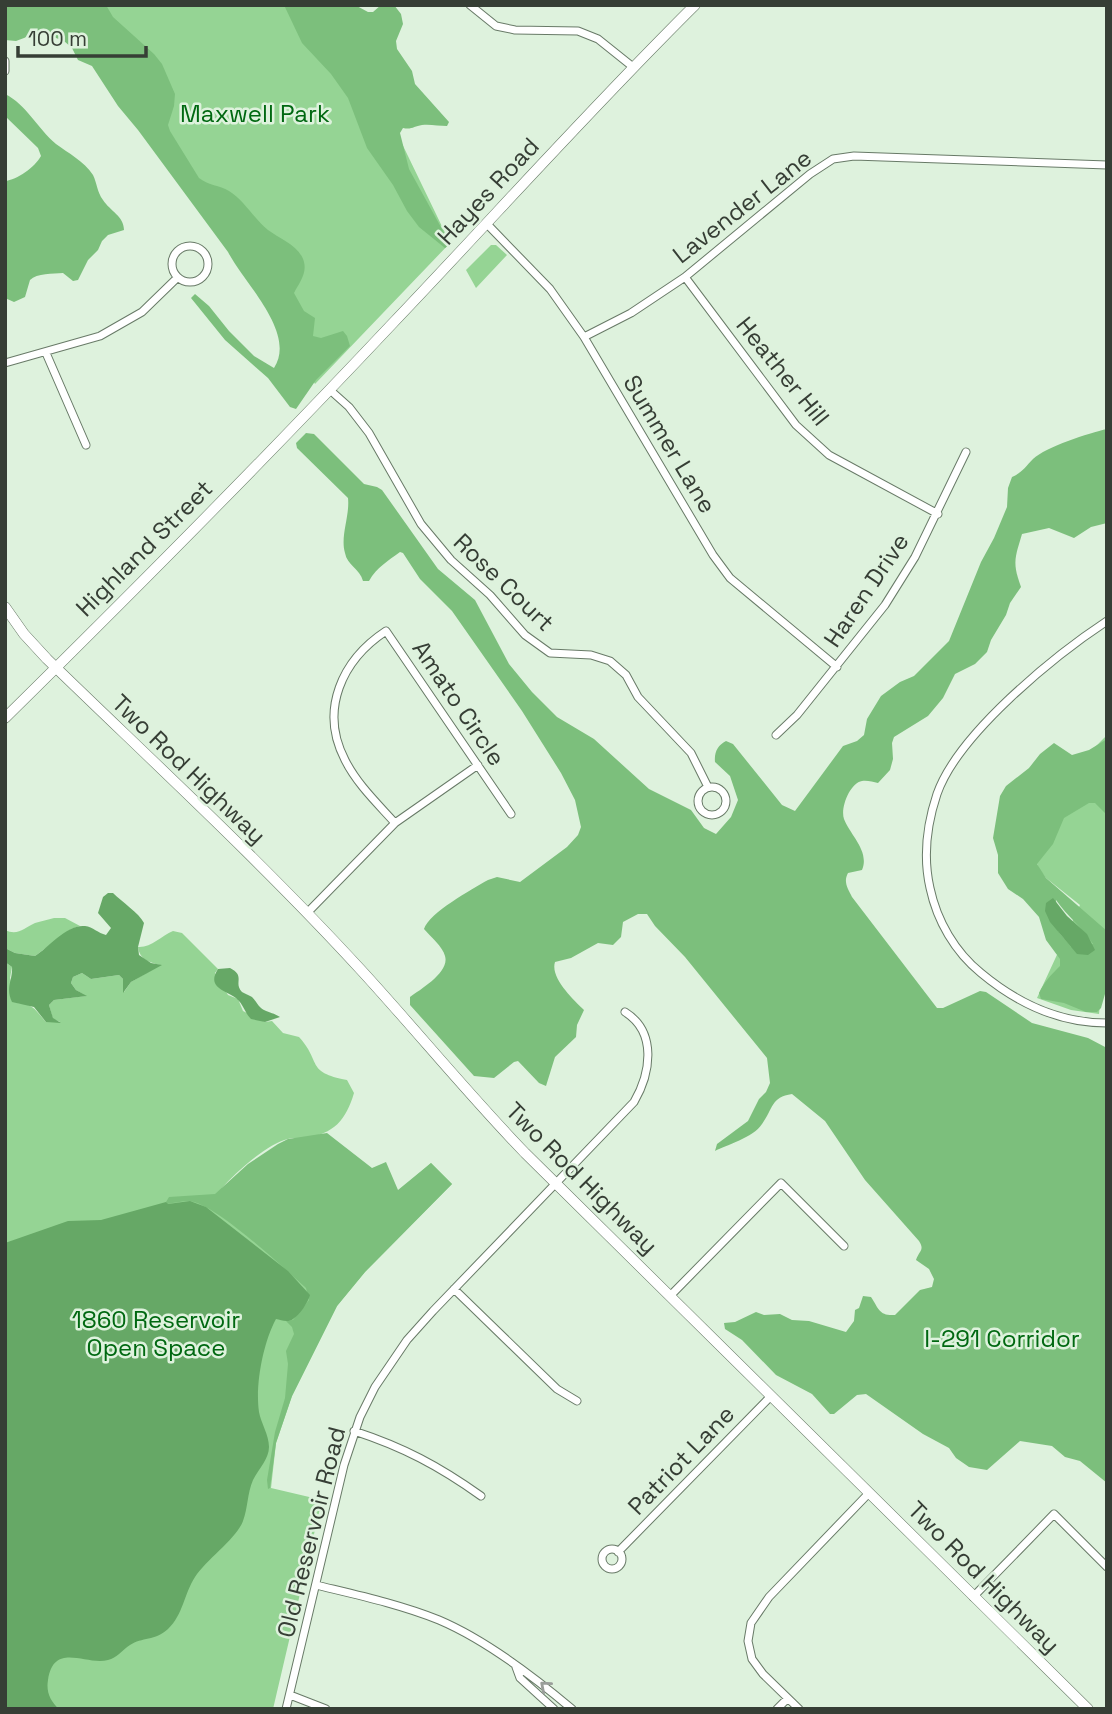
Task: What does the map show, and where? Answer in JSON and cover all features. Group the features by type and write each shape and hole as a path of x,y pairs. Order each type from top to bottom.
{"street":[{"path":"470,5 496,26 515,30 578,31 598,39 633,67"},
{"name":"Hayes Road","path":"313,407 633,67 695,5"},
{"path":"5,61 5,71"},
{"name":"Lavender Lane","path":"584,337 631,313 685,277 810,174 833,159 854,156 1107,165"},
{"name":"Summer Lane","path":"487,224 550,289 584,337 713,555 730,578 837,667"},
{"path":"189,245 202,250 209,263 204,276 191,283 177,278 172,265 176,251 189,245"},
{"name":"Heather Hill","path":"685,277 796,425 829,454 938,514"},
{"path":"5,363 84,342 121,326 142,312 177,278"},
{"path":"46,353 86,445"},
{"name":"Rose Court","path":"330,390 349,407 369,433 421,524 451,560 490,595 525,635 550,653 591,655 610,661 626,676 638,697 691,753 708,787"},
{"name":"Highland Street","path":"5,718 313,407"},
{"name":"Haren Drive","path":"776,735 797,715 885,605 938,514 966,452"},
{"name":"Two Rod Highway","path":"5,607 24,634 56,668 307,913 362,971 458,1082 556,1183 1088,1709"},
{"path":"1107,621 1072,644 1000,708 959,756 938,792 928,831 926,867 933,902 948,937 972,966 1027,1005 1083,1023 1107,1023"},
{"name":"Amato Circle","path":"395,823 359,782 344,760 335,735 333,708 340,685 354,658 386,631 511,814"},
{"path":"307,913 395,823 478,765"},
{"name":"Rose Court","path":"708,787 721,790 726,797 723,810 716,814 703,812 698,804 699,796 708,787"},
{"name":"Old Reservoir Road","path":"286,1709 344,1465 371,1394 396,1355 419,1327 628,1110 639,1093 646,1073 648,1050 638,1023 625,1012"},
{"path":"670,1296 781,1184 844,1246"},
{"path":"454,1289 557,1389 576,1401"},
{"name":"Patriot Lane","path":"618,1552 771,1396"},
{"path":"355,1431 424,1458 481,1496"},
{"path":"799,1709 763,1674 752,1659 748,1642 751,1623 769,1597 869,1493"},
{"path":"973,1597 1054,1514 1107,1567"},
{"path":"316,1585 382,1601 437,1619 527,1671 572,1709"},
{"path":"516,1667 525,1683 554,1709"},
{"path":"290,1695 326,1709"},
{"path":"777,1709 787,1699"}],"green space":[{"path":"5,5 106,5 113,17 162,64 175,94 168,125 199,178 235,195 263,226 289,243 302,256 304,270 294,293 304,311 315,318 313,336 321,338 343,331 350,346 316,380 296,409 290,407 268,378 225,340 191,298 195,294 254,356 274,368 279,354 279,339 274,324 228,252 118,106 92,66 78,60 72,48 64,41 48,35 32,35 16,41 5,40"},
{"name":"Maxwell Park","path":"62,5 335,5 450,243 315,384 255,284"},
{"path":"284,5 355,5 373,12 381,5 394,5 401,14 403,24 396,41 397,49 412,71 415,84 449,122 447,126 419,125 403,128 400,133 409,169 448,240 449,245 445,248 419,227 407,211 393,185 367,148 348,98 331,74 302,43"},
{"path":"5,94 19,104 56,144 81,161 89,170 101,197 119,217 124,230 108,235 102,241 78,280 73,281 63,273 37,276 30,280 25,297 14,302 5,298 5,181 25,172 41,156 38,148 5,116"},
{"path":"491,245 496,245 507,255 476,288 466,270"},
{"name":"I-291 Corridor","path":"1107,429 1107,523 1091,527 1074,538 1049,528 1022,534 1016,560 1016,572 1021,587 1010,603 987,652 975,664 955,674 943,698 928,716 894,737 890,770 878,783 862,781 854,786 847,797 843,814 861,850 864,863 862,870 848,873 846,882 849,891 937,1008 943,1008 980,991 986,992 1032,1023 1088,1038 1107,1048 1107,1483 1080,1461 1065,1457 1052,1446 1020,1441 987,1470 969,1467 956,1458 949,1448 923,1434 866,1394 857,1395 834,1414 830,1414 812,1394 776,1375 742,1340 725,1329 724,1323 735,1322 756,1312 764,1315 780,1314 792,1320 809,1321 846,1332 854,1321 855,1310 859,1308 863,1296 871,1297 882,1313 895,1315 920,1290 932,1287 934,1279 929,1269 916,1260 921,1249 919,1241 865,1180 825,1121 792,1094 776,1101 758,1129 715,1151 717,1144 748,1121 759,1099 766,1092 770,1083 767,1058 647,914 638,914 623,922 621,937 613,945 598,943 571,958 555,962 554,968 559,981 584,1010 577,1025 576,1037 555,1057 546,1086 539,1083 518,1061 494,1078 474,1076 410,1005 410,997 439,974 445,962 442,949 424,929 434,916 488,880 497,877 520,882 567,847 578,835 581,827 575,800 522,711 452,611 420,579 403,553 400,552 383,565 369,581 363,581 346,557 344,546 348,498 297,448 296,443 306,433 314,434 364,484 382,490 438,569 475,600 509,664 532,692 557,717 594,739 649,789 691,810 704,828 716,834 731,817 738,800 730,776 715,762 716,752 721,745 726,741 733,744 782,805 795,811 843,746 864,735 867,719 881,696 900,682 914,676 949,641 1007,507 1008,488 1012,477 1039,454 1079,437"},
{"path":"1107,735 1107,931 1099,1014 1071,1010 1037,998 1080,905 1046,878 1039,869 1021,822"},
{"path":"1107,739 1107,815 1095,803 1089,803 1064,818 1053,844 1037,864 1046,878 1107,931 1107,987 1101,1008 1097,1012 1086,1012 1064,1003 1041,999 1039,993 1060,966 1060,959 1046,940 1039,917 1023,899 1008,889 998,873 998,855 993,838 1000,796 1006,786 1029,768 1040,754 1054,743 1072,755 1089,750","holes":["1056,900 1085,933 1093,944 1071,947 1058,931"]},
{"path":"54,918 65,918 80,926 71,929 35,956 15,953 5,948 5,930 17,932"},
{"name":"1860 Reservoir Open Space","path":"173,931 182,933 218,969 215,973 228,995 238,999 243,1011 265,1022 272,1021 283,1033 299,1037 319,1069 347,1080 354,1093 343,1118 331,1129 315,1136 290,1138 271,1146 243,1167 222,1188 389,1199 431,1163 452,1184 365,1272 337,1306 292,1396 276,1443 271,1488 322,1500 273,1709 5,1709 5,962 12,967 10,978 17,1003 31,1006 46,1022 60,1022 53,1019 49,1005 54,1000 86,996 71,983 73,977 82,973 91,979 119,975 123,979 124,992 131,982 160,965 143,958 138,947 152,944"},
{"path":"327,1133 372,1168 386,1162 398,1190 431,1163 452,1184 365,1272 337,1306 292,1396 276,1443 268,1489 275,1432 285,1398 288,1364 286,1351 294,1334 286,1321 293,1320 309,1300 306,1288 249,1238 215,1213 189,1201 166,1202 169,1197 215,1194 248,1164 278,1144 288,1139"}],"shaded area":[{"path":"113,893 144,923 138,947 139,955 151,963 162,965 131,982 123,993 123,979 119,975 91,979 82,973 73,977 71,983 76,990 87,996 54,1000 49,1005 53,1018 61,1023 46,1022 34,1007 12,1002 9,992 12,967 5,962 5,948 15,953 35,956 65,932 78,926 88,927 106,935 111,928 98,913 103,897"},
{"path":"1053,898 1067,916 1087,934 1095,950 1088,955 1077,954 1050,922 1045,911 1046,903"},
{"path":"230,968 237,974 242,992 252,997 262,1009 280,1017 265,1022 251,1019 237,999 216,985 214,981 218,969"},
{"name":"1860 Reservoir Open Space","path":"190,1201 206,1207 288,1271 310,1295 293,1319 276,1319 264,1352 258,1401 269,1451 253,1480 240,1528 195,1577 177,1617 168,1629 127,1647 108,1660 64,1658 57,1661 51,1668 48,1692 59,1709 5,1709 5,1243 68,1221 101,1220 166,1202"}]}
